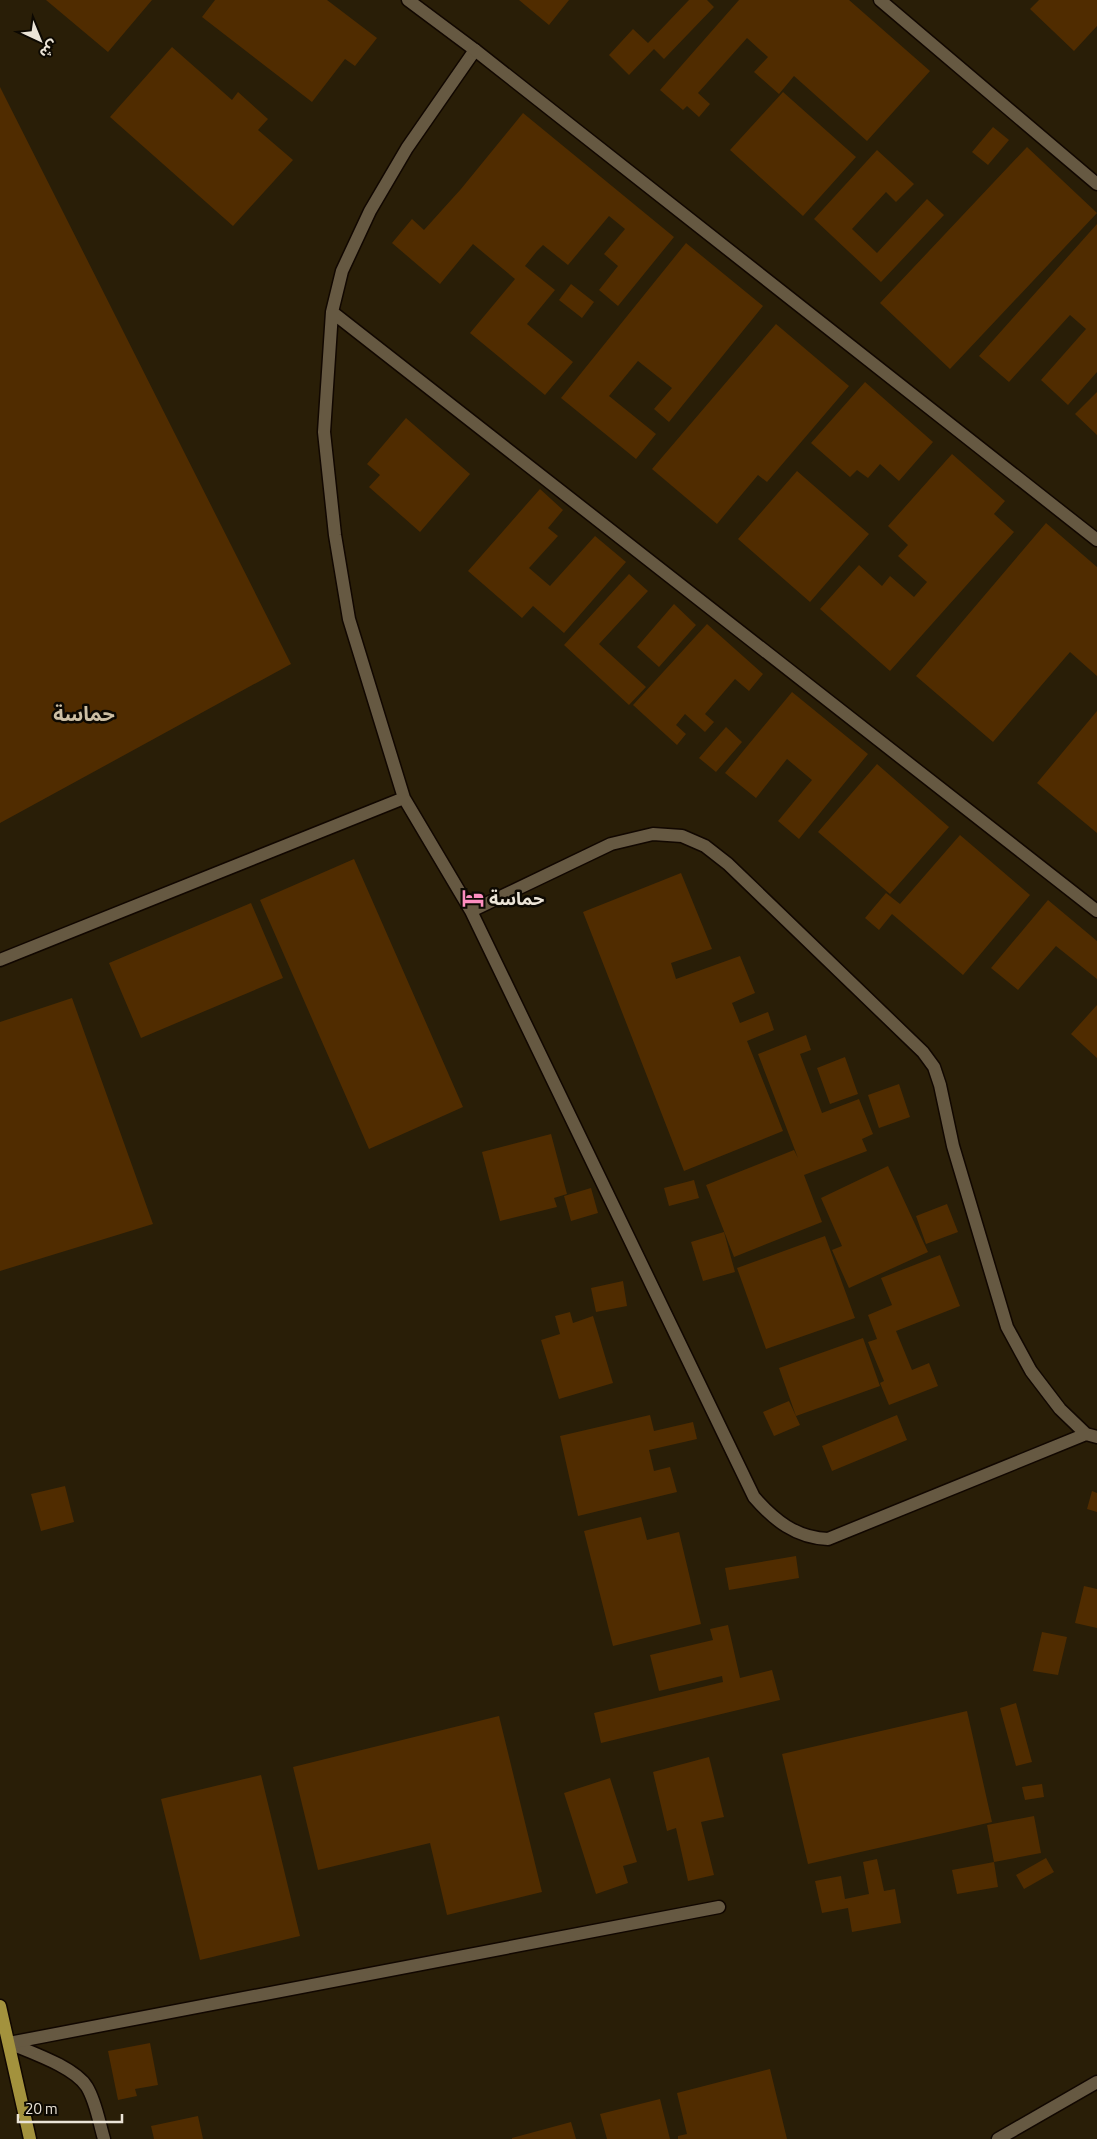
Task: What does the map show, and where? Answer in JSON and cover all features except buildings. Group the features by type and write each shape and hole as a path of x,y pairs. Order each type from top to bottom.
{"main road":[{"path":"0,2006 30,2139"}],"street":[{"path":"408,0 475,50 1097,540"},
{"path":"880,0 1097,184"},
{"path":"471,912 611,844 652,834 682,836 705,846 728,864 923,1052 934,1068 940,1085 954,1146 1007,1327 1031,1371 1060,1408 1091,1435 828,1538 816,1538 799,1533 768,1512 754,1497 471,912 404,798 349,619 335,534 324,432 332,312 342,271 370,211 408,148 475,50"},
{"path":"332,312 1097,911"},
{"path":"0,960 404,798"},
{"path":"9,2043 719,1907"},
{"path":"9,2043 69,2070 86,2085 91,2095 104,2139"},
{"path":"998,2139 1097,2082"}],"place":[{"name":"حماسة","path":"473,898"}],"district":[{"name":"حماسة","path":"84,713"}]}
